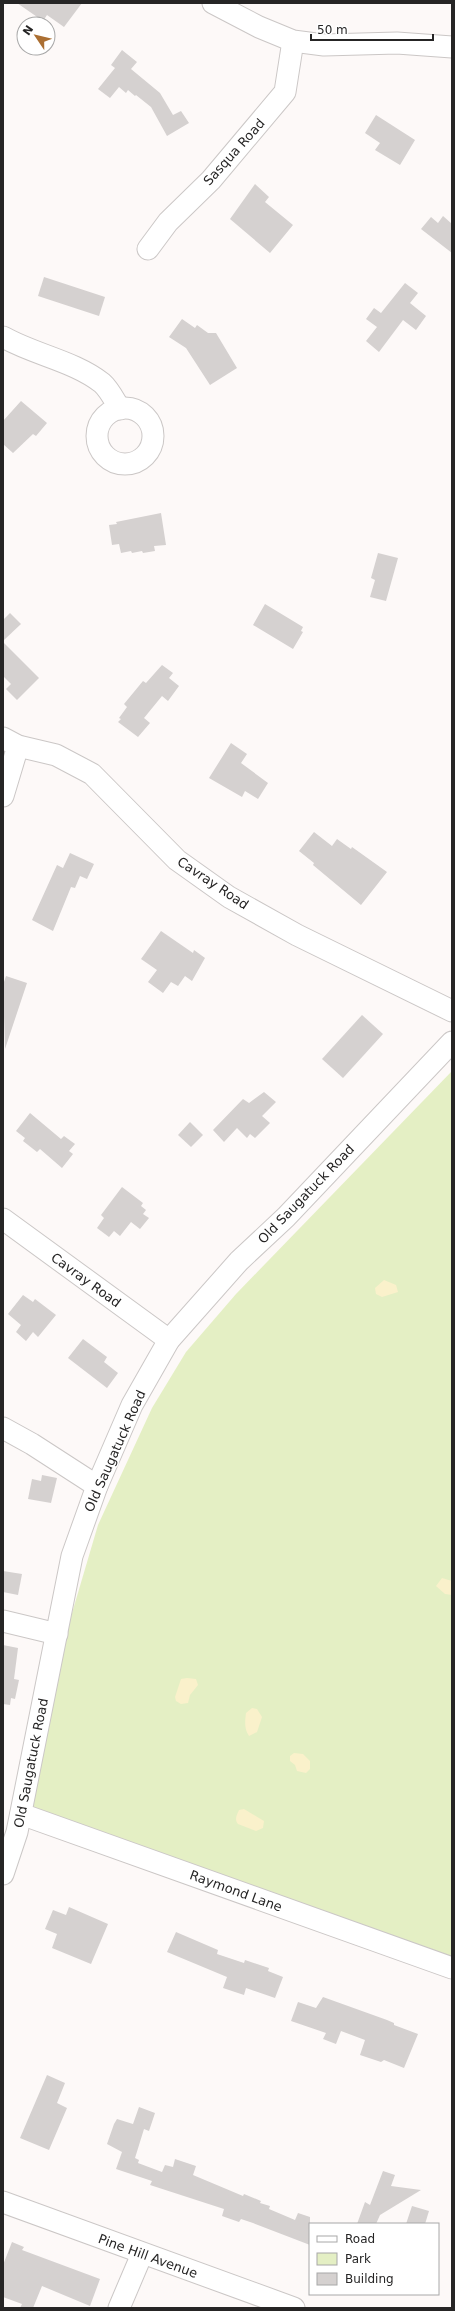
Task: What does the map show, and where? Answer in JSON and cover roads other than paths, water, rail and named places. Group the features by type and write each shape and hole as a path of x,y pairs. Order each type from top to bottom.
{"street":[{"path":"212,3 258,27 293,41 324,45 397,43 452,47"},
{"name":"Sasqua Road","path":"148,249 168,222 211,180 285,92 293,41"},
{"path":"3,337 23,349 78,368 103,384 120,408"},
{"name":"Cavray Road","path":"3,796 11,742 56,755 92,774 177,860 229,897 298,935 452,1011"},
{"name":"Old Saugatuck Road","path":"3,1874 18,1832 72,1556 97,1486 132,1406 169,1340 239,1261 286,1217 452,1042"},
{"name":"Cavray Road","path":"3,1219 169,1340"},
{"path":"3,1428 32,1444 97,1486"},
{"path":"3,1621 57,1634"},
{"name":"Raymond Lane","path":"21,1814 452,1968"},
{"name":"Pine Hill Avenue","path":"3,2202 142,2254 294,2308"},
{"path":"119,2308 142,2254"}]}
